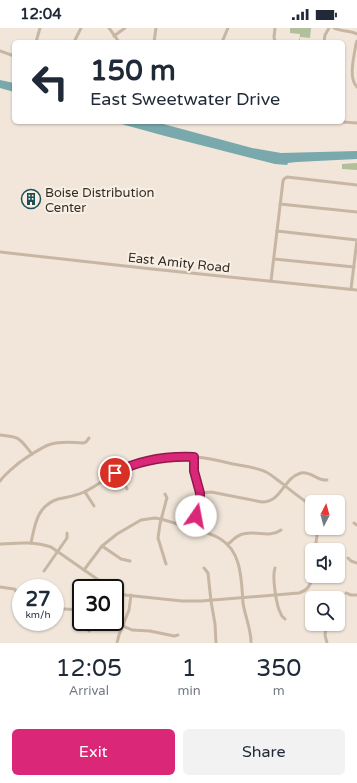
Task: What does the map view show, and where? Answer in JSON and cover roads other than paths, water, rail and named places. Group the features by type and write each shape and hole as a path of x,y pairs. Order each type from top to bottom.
{"street":[{"path":"37,40 40,28"},
{"path":"75,40 81,28"},
{"path":"108,28 117,40"},
{"path":"114,36 125,28"},
{"path":"154,40 156,28"},
{"path":"223,40 228,28"},
{"path":"275,28 275,40"},
{"path":"324,40 326,32 329,28"},
{"path":"334,28 357,34"},
{"path":"357,41 352,74 353,82 357,87"},
{"path":"0,51 12,55"},
{"path":"345,122 357,123"},
{"path":"271,281 284,179 287,177 357,185"},
{"path":"280,204 357,212"},
{"path":"277,231 357,240 352,289"},
{"name":"East Amity Road","path":"0,252 357,290"},
{"path":"274,259 354,268"},
{"path":"0,435 18,438 32,454"},
{"path":"0,481 4,476 40,448 64,441 83,443 89,438"},
{"path":"193,528 200,500 200,493 194,471 194,457"},
{"path":"31,543 36,519 42,510 53,501 85,492 119,471 142,462 160,458 194,457 258,469 273,476 305,501"},
{"path":"119,471 127,489"},
{"path":"0,473 4,476"},
{"path":"200,493 211,492 267,502 276,497 294,476 302,473 308,473 322,480 327,480"},
{"path":"85,492 94,506"},
{"path":"165,494 167,498 161,519 158,538 166,564"},
{"path":"232,501 233,496"},
{"path":"84,570 102,546 117,534 141,520 155,518 161,519 212,534 228,544 234,552 238,562 244,611 251,636 251,642"},
{"path":"228,544 236,537 246,533 273,534 281,530"},
{"path":"44,571 67,538 67,532"},
{"path":"0,544 31,543 44,545 58,552 97,579"},
{"path":"102,546 121,558 130,561"},
{"path":"348,558 357,563"},
{"path":"204,568 208,573 216,643"},
{"path":"275,568 276,594 280,612 285,619"},
{"path":"124,594 182,601 211,601 299,593 307,589 310,583"},
{"path":"0,587 12,589"},
{"path":"346,593 357,595"},
{"path":"124,623 129,610 130,595"},
{"path":"124,626 132,630 150,631 174,636 178,635"},
{"path":"117,643 120,631"},
{"path":"326,631 327,643"}],"water":[{"path":"0,80 12,83 12,91 0,88"},
{"path":"121,124 163,124 252,148 281,153 357,151 357,159 297,162 288,163 287,165 275,164"}],"place":[{"name":"Boise Distribution Center","path":"31,199"}]}
